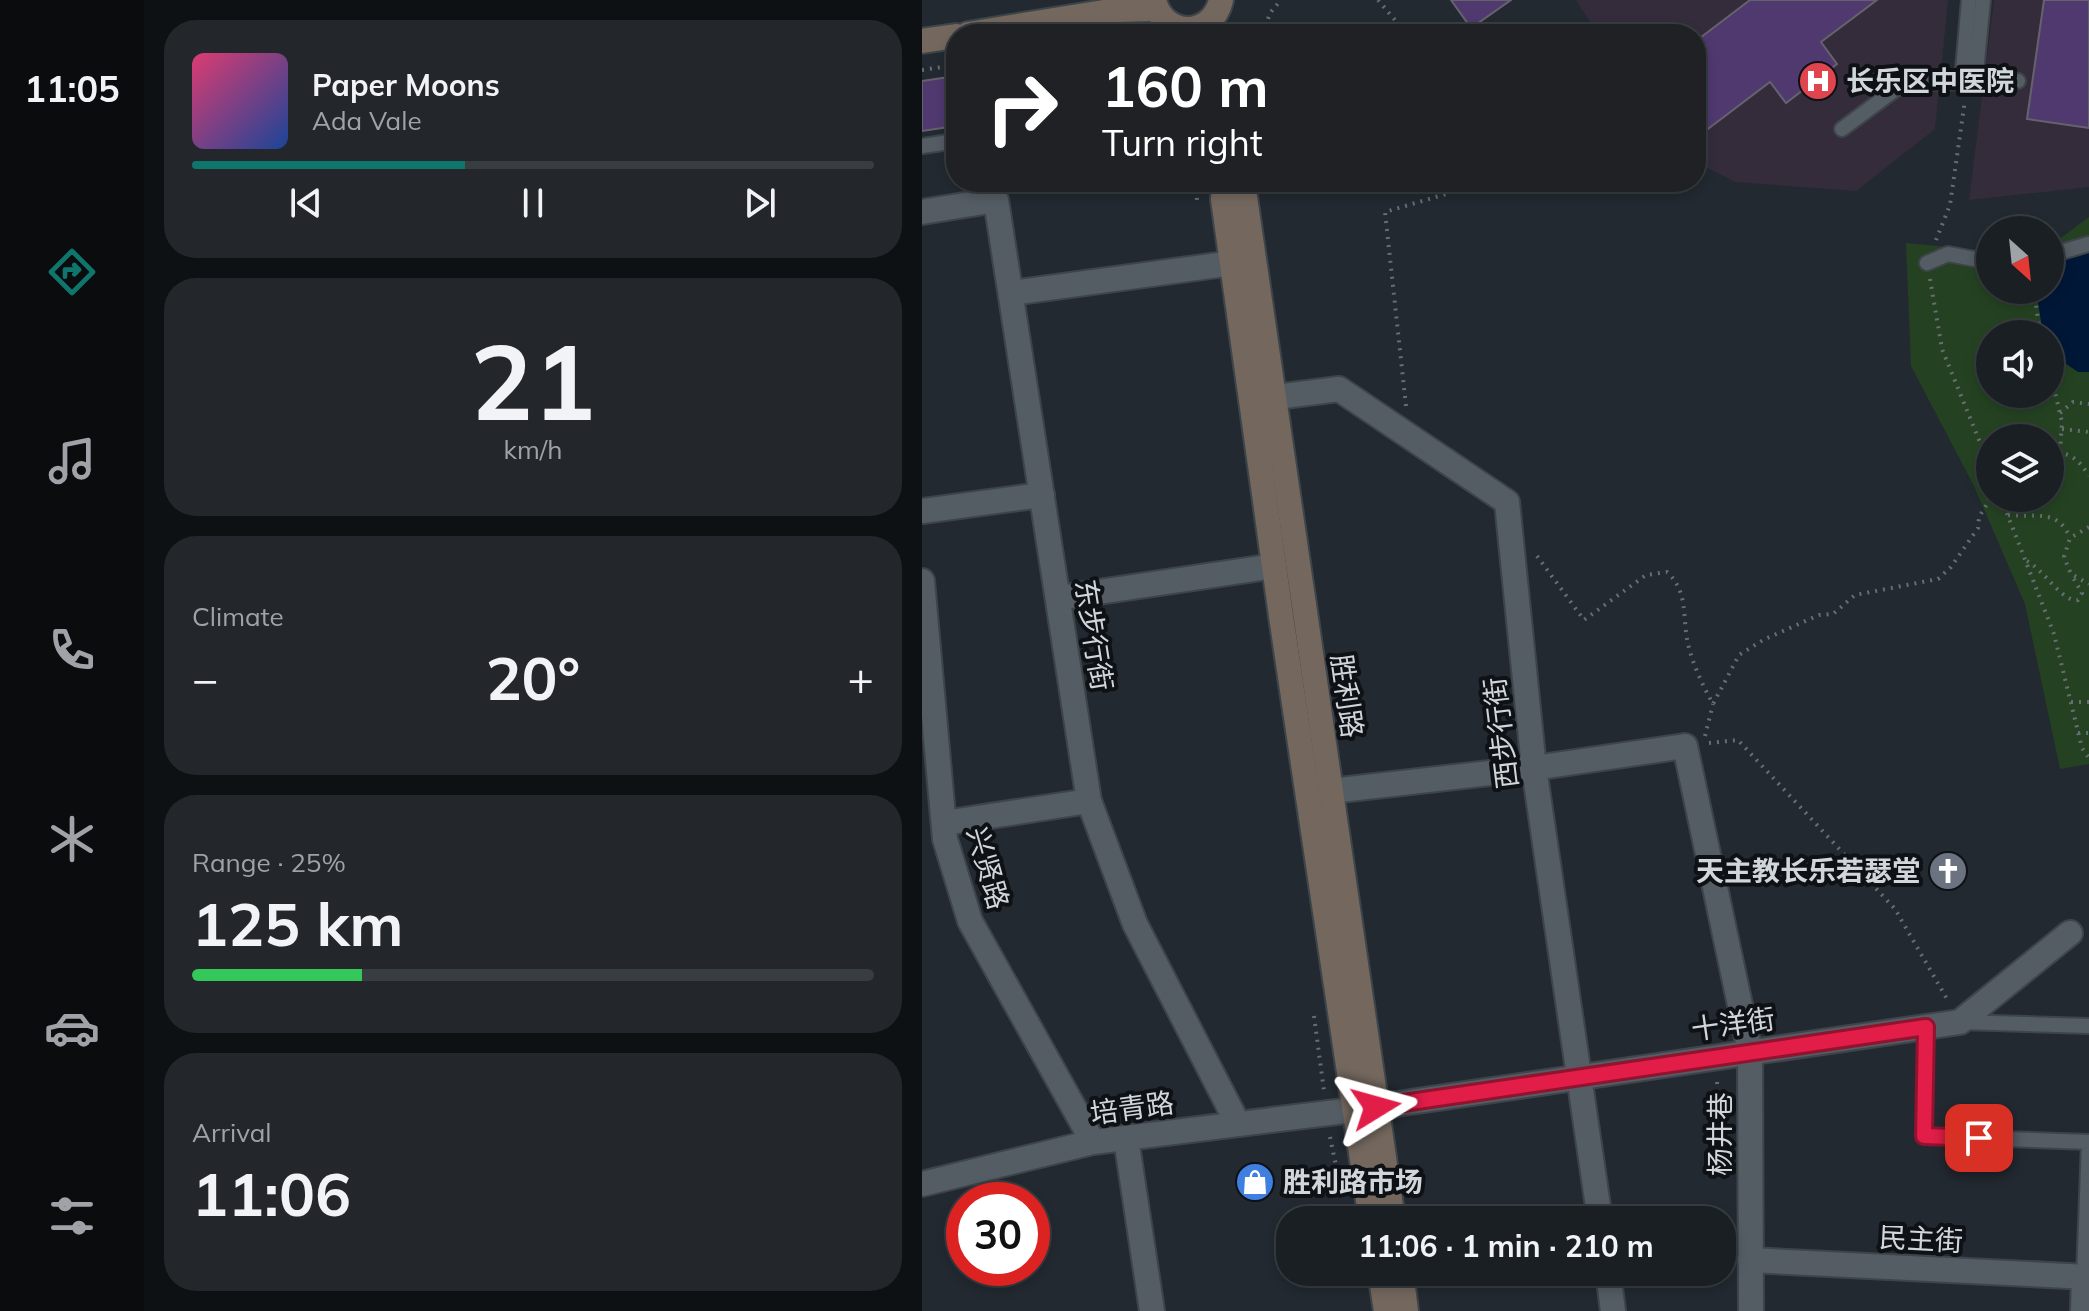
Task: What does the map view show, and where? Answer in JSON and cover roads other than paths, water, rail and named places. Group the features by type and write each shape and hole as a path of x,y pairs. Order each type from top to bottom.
{"main road":[{"path":"1206,24 1221,0"},
{"path":"1030,24 1155,4 1167,24"},
{"path":"922,41 946,37"},
{"name":"胜利路","path":"1224,192 1274,566 1365,1108 1390,1206"},
{"name":"胜利路","path":"1243,192 1276,397 1331,791 1365,1108 1370,1206"},
{"path":"1382,1286 1386,1311"},
{"path":"1403,1286 1406,1311"}],"street":[{"name":"东步行街","path":"922,212 996,200 1089,801 1135,924 1238,1124"},
{"path":"1011,293 1233,263"},
{"name":"西步行街","path":"1276,397 1339,389 1507,502 1534,768 1598,1206"},
{"path":"922,511 1042,495"},
{"path":"1058,598 1274,566"},
{"name":"兴贤路","path":"922,581 945,839 970,921 1093,1142"},
{"name":"杨井巷","path":"1534,768 1685,746 1750,1052 1751,1311"},
{"path":"1331,791 1534,768"},
{"path":"944,823 1089,801"},
{"path":"1960,1022 2070,933"},
{"name":"十洋街","path":"1365,1108 1960,1022"},
{"name":"培青路","path":"922,1184 1093,1142 1365,1108"},
{"path":"1126,1138 1152,1311"},
{"name":"民主街","path":"1750,1260 2087,1277"},
{"path":"2083,1311 2087,1277"},
{"path":"1610,1286 1613,1311"}],"lane":[{"path":"1968,82 1969,0"},
{"path":"1968,82 1983,0"},
{"path":"1842,129 1904,83 2018,81"},
{"path":"922,146 946,142"},
{"path":"2064,251 2089,244"},
{"path":"1927,263 1948,254 1976,259"},
{"path":"1960,1022 2089,1026"},
{"path":"1926,1027 1924,1136 2089,1142 2087,1277"}],"water":[{"path":"2089,248 2089,372 2078,372 2064,362 2064,320 2041,320 2038,304 2064,304 2064,254"}],"place":[{"name":"长乐区中医院","path":"1818,81"},
{"name":"天主教长乐若瑟堂","path":"1948,871"},
{"name":"胜利路市场","path":"1255,1182"}]}
